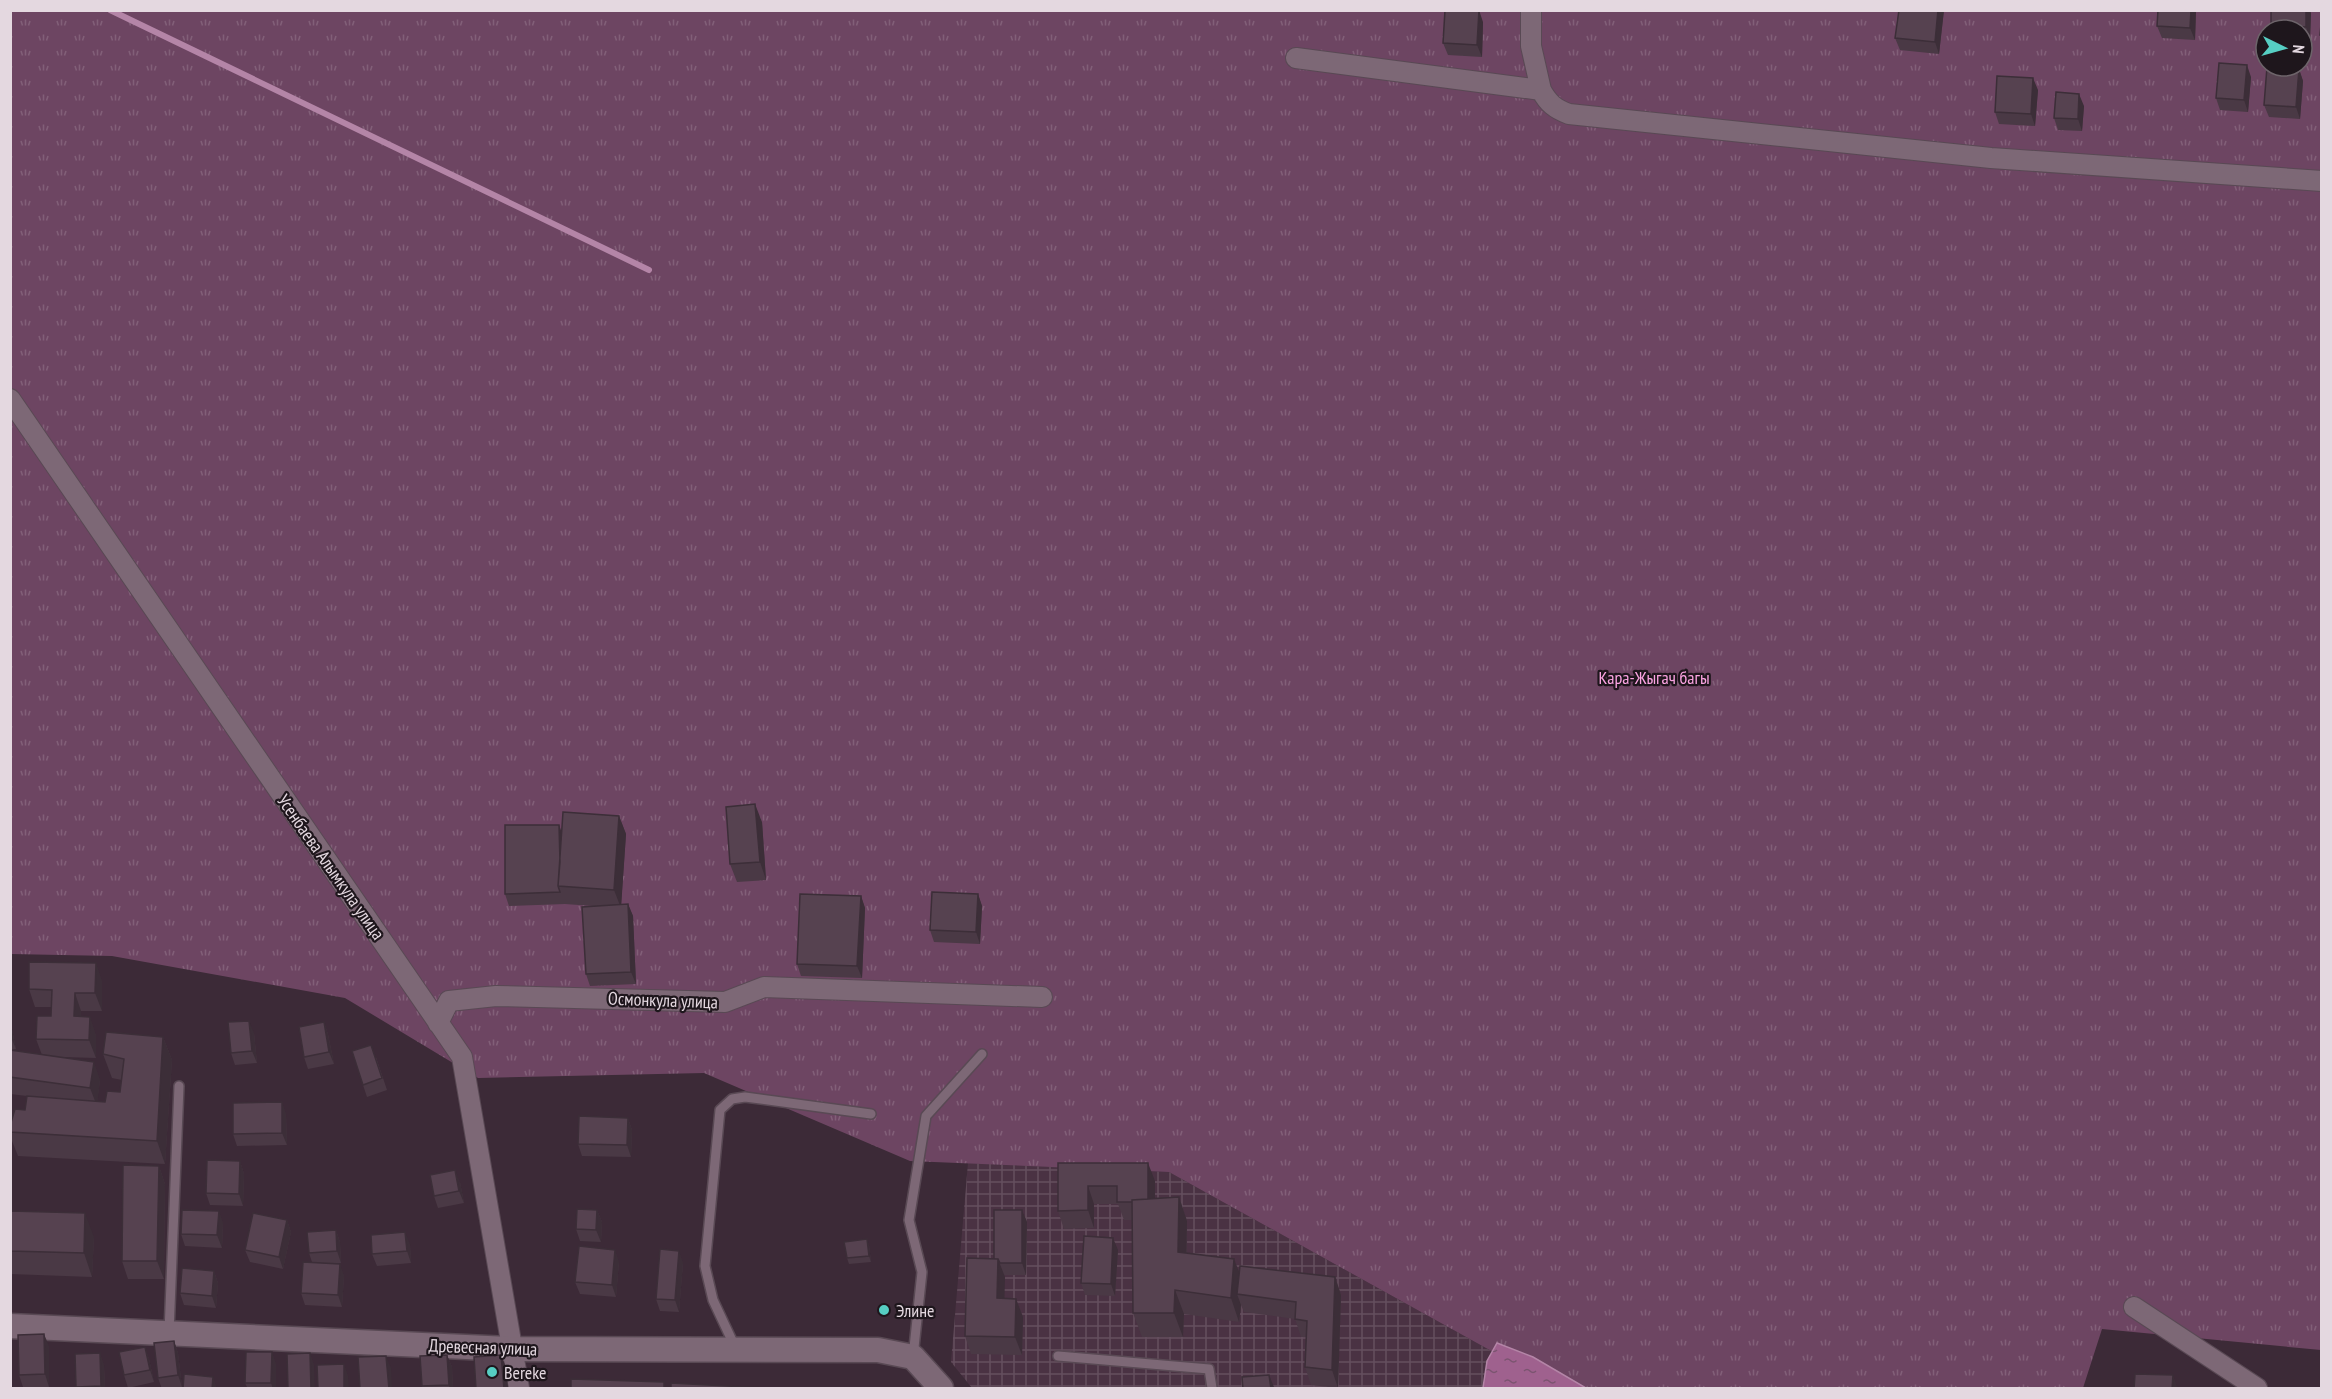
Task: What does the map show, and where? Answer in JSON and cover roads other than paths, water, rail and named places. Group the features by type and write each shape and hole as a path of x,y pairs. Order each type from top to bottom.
{"street":[{"path":"1531,10 1531,46 1541,90 1548,103 1569,114 1991,158 2322,181"},
{"path":"1296,58 1541,90"},
{"name":"Усенбаева Алымкула улица","path":"10,399 462,1057 510,1349 519,1389"},
{"name":"Осмонкула улица","path":"438,1023 449,1001 496,996 725,1002 764,987 1042,997"},
{"path":"2134,1307 2257,1389"},
{"name":"Древесная улица","path":"10,1326 510,1349 878,1350 913,1357"},
{"path":"913,1357 941,1389"}],"lane":[{"path":"913,1357 922,1272 909,1220 926,1116 982,1054"},
{"path":"169,1333 179,1086"},
{"path":"736,1350 712,1300 705,1266 720,1110 732,1099 745,1097 871,1114"},
{"path":"1058,1356 1209,1369 1212,1389"}],"water":[{"path":"1497,1343 1533,1357 1586,1388 1483,1388 1487,1361"}],"waterway":[{"path":"110,10 649,270"}],"place":[{"name":"Элине","path":"884,1310"},
{"name":"Bereke","path":"492,1372"}],"park label":[{"name":"Кара-Жыгач багы","path":"1654,677"}]}
